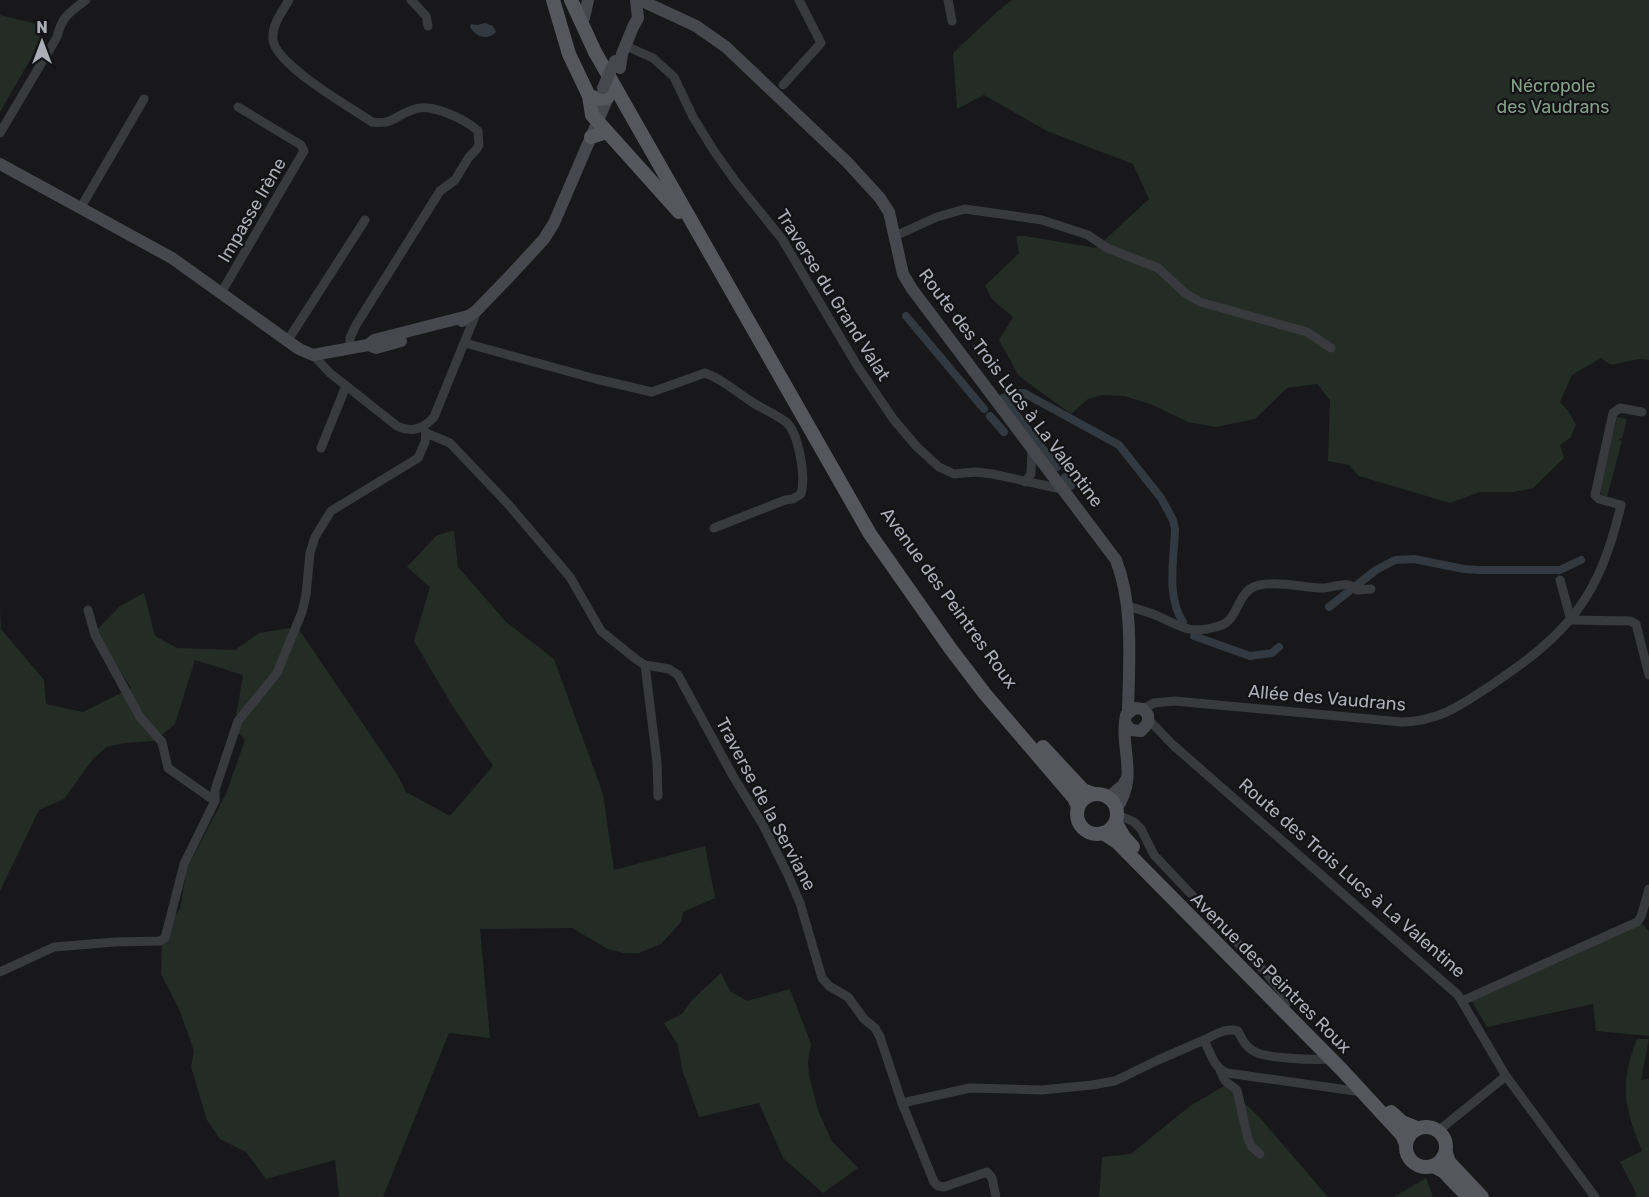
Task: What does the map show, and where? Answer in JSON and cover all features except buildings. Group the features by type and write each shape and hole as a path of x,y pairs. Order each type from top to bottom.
{"main road":[{"path":"553,0 569,54 602,95 599,123 591,137"},
{"name":"Avenue des Peintres Roux","path":"571,0 595,52 870,534 950,648 1074,798 1078,807"},
{"name":"Avenue des Peintres Roux","path":"576,0 633,116"},
{"path":"599,123 681,214 692,223"},
{"name":"Avenue des Peintres Roux","path":"832,468 908,579 991,689 1083,790 1094,794"},
{"path":"1094,794 1102,794 1115,811 1110,830 1103,833 1092,833 1083,828 1077,818 1078,807 1082,801 1094,794"},
{"name":"Avenue des Peintres Roux","path":"1115,811 1124,837 1149,864 1390,1111 1402,1122 1417,1128"},
{"name":"Avenue des Peintres Roux","path":"1103,833 1117,842 1342,1070 1402,1135 1406,1144"},
{"path":"1468,1197 1443,1171 1433,1166 1418,1165 1411,1160 1407,1154 1406,1144 1412,1132 1417,1128 1424,1126 1438,1131 1446,1145 1449,1162 1482,1197"},
{"path":"1433,1166 1446,1153"}],"street":[{"path":"0,133 57,37 64,17 86,0"},
{"path":"289,0 275,24 273,41 275,48 299,73 372,122 383,124 393,121 412,109 433,108 478,131 479,145 476,150 455,180 440,191 356,325 359,346"},
{"path":"411,0 426,16 428,26"},
{"path":"584,18 588,0"},
{"path":"628,0 635,22"},
{"path":"783,85 822,43 799,0"},
{"path":"948,0 952,21"},
{"path":"602,95 645,3"},
{"name":"Route des Trois Lucs à La Valentine","path":"645,3 696,26 710,35 847,162 880,198 889,212 903,274 912,289 1116,560 1123,578 1127,606 1128,680 1139,715 1453,990 1462,1001 1506,1076 1595,1197"},
{"name":"Traverse du Grand Valat","path":"621,57 653,58 674,77 693,117 714,152 782,239 858,367 894,420 917,447 939,467 954,474 984,473 1061,489"},
{"path":"81,207 144,99"},
{"name":"Impasse Irène","path":"221,293 304,151 301,145 238,107"},
{"path":"0,972 54,947 164,940 184,864 215,801 215,790 238,721 276,673 302,612 310,553 315,537 331,511 418,458 425,442 425,430 434,417 465,343 473,313 544,239 554,223 599,123"},
{"path":"0,164 172,258 291,342 321,353 359,346 473,313"},
{"path":"896,236 937,217 965,209 1048,222 1088,235 1107,248 1158,268 1185,293 1200,302 1306,332 1331,348"},
{"path":"291,342 365,220"},
{"path":"465,343 596,380 652,392 705,373 721,379 750,401 787,423 794,435 801,457 801,494 714,528"},
{"path":"321,353 333,376"},
{"name":"Traverse de la Serviane","path":"321,353 333,376 397,426 405,430 425,430 450,443 508,504 570,577 601,631 645,665 669,669 681,679 733,776 763,825 788,875 800,903 822,978 829,986 848,996 880,1037 934,1182 938,1186 948,1187 987,1172 992,1178 996,1197"},
{"path":"321,448 346,386"},
{"name":"Allée des Vaudrans","path":"1139,715 1174,701 1402,722 1432,718 1457,708 1527,661 1554,638 1571,620 1594,584 1606,558 1621,505 1599,499 1595,495 1613,413 1617,410 1629,409 1642,412"},
{"path":"1025,482 1031,474 1032,449"},
{"path":"1560,580 1571,620 1630,621 1636,624 1649,675"},
{"path":"1127,606 1157,616 1182,629 1199,629 1229,622 1244,594 1256,586 1276,584 1371,589"},
{"path":"88,610 95,635 140,717 162,742 168,768 215,801"},
{"path":"645,665 657,762 658,796"},
{"path":"1128,762 1141,731 1131,730 1139,715"},
{"path":"1115,811 1127,790 1126,753 1139,715"},
{"path":"1462,1001 1636,922 1641,917 1649,889"},
{"path":"903,1103 970,1088 1042,1090 1115,1081 1222,1032 1234,1029 1238,1031 1241,1039 1251,1050 1261,1055 1331,1059"},
{"path":"1204,1040 1225,1081 1237,1090 1248,1140 1260,1154"},
{"path":"1220,1070 1236,1075 1362,1092"},
{"path":"1336,1090 1342,1070"},
{"path":"1438,1131 1506,1076"}],"green space":[{"name":"Nécropole des Vaudrans","path":"1012,0 1649,0 1649,360 1639,359 1611,365 1601,358 1572,375 1560,402 1576,425 1570,438 1560,445 1564,458 1533,488 1514,492 1480,492 1450,503 1359,476 1349,465 1328,461 1330,400 1317,384 1287,388 1255,419 1216,427 1188,422 1150,404 1124,396 1103,395 1088,399 1071,414 1019,376 999,340 1013,317 992,299 985,286 1019,253 1016,236 1096,248 1149,199 1133,164 1047,131 984,95 957,109 953,53"},
{"path":"0,15 49,27 0,112"},
{"path":"1617,417 1627,419 1622,439 1619,438 1622,441 1607,497 1600,491"},
{"path":"454,530 458,567 506,622 554,659 603,794 614,870 705,846 715,898 683,912 681,922 661,944 639,953 624,953 608,949 572,928 480,929 490,1038 449,1033 383,1197 339,1197 335,1160 266,1179 246,1152 220,1139 207,1120 191,1067 194,1051 179,1009 161,974 162,943 167,943 172,919 180,909 187,868 226,794 245,740 234,728 243,675 195,660 175,724 154,741 107,747 93,759 64,799 39,810 0,891 0,608 1,629 44,680 46,704 83,712 131,688 95,632 120,606 144,593 155,636 177,648 235,650 259,633 290,628 300,631 397,774 406,792 450,816 493,766 452,705 414,641 430,587 407,567 436,536"},
{"path":"1641,922 1649,931 1649,1036 1596,1031 1593,1004 1487,1027 1471,1000 1571,957"},
{"path":"721,973 730,991 747,1001 790,989 811,1044 808,1061 809,1075 818,1110 831,1140 858,1168 823,1193 783,1158 759,1103 699,1117 682,1069 678,1045 664,1023 682,1014 692,1000"},
{"path":"1637,1039 1649,1039 1641,1080 1649,1079 1649,1197 1634,1197 1637,1195 1620,1162 1642,1151 1631,1121 1626,1095 1628,1070"},
{"path":"1226,1085 1260,1118 1328,1197 1099,1197 1102,1157 1131,1154 1190,1106"},
{"path":"1426,1178 1433,1197 1394,1197"}],"shaded area":[{"path":"485,23 493,26 496,32 493,35 482,37 470,27 471,24"}],"waterway":[{"path":"906,316 984,409"},
{"path":"1057,467 1003,398 1013,393 1024,393 1119,445 1161,498 1173,520 1175,529 1174,601 1183,622"},
{"path":"990,416 1004,432"},
{"path":"1065,477 1071,486"},
{"path":"1329,607 1376,570 1395,560 1414,559 1480,570 1560,570 1581,560"},
{"path":"1194,636 1250,656 1272,653 1279,647"}]}
